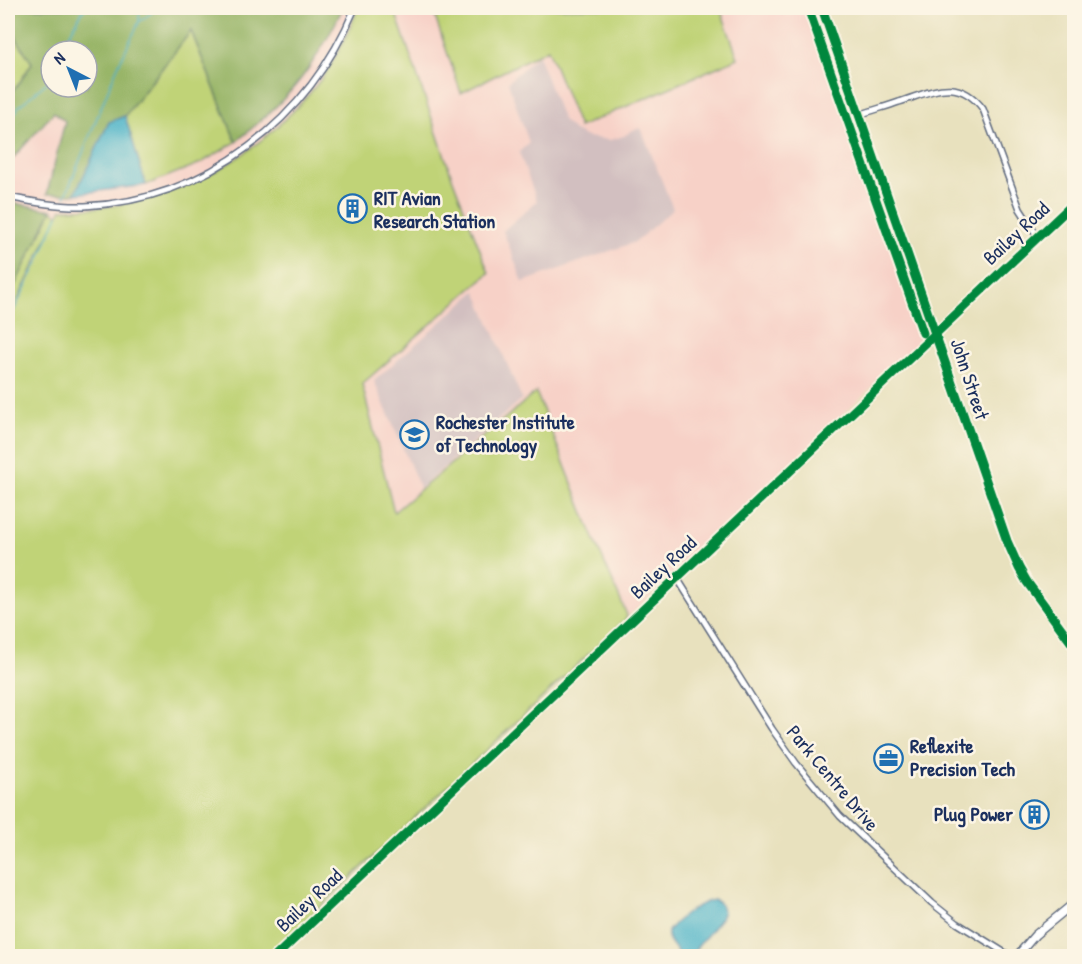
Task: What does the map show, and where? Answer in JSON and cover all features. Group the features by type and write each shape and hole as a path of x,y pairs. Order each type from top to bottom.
{"street":[{"path":"8,198 58,205 100,204 165,190 211,170 249,146 294,106 328,61 355,8"},
{"name":"John Street","path":"822,8 1014,558 1032,590 1074,646"},
{"path":"859,115 943,88 966,93 983,109 1020,209 1038,237"},
{"name":"Bailey Road","path":"276,957 1074,202"},
{"name":"Park Centre Drive","path":"677,578 772,729 796,763 840,816 932,903 957,923 1010,957"},
{"path":"1017,957 1035,935 1074,903"}],"shaded area":[{"name":"Rochester Institute of Technology","path":"8,8 817,8 927,325 927,333 345,884 307,842 268,956 8,956"},
{"path":"538,55 563,121 574,131 587,137 610,140 641,128 673,209 635,242 523,282 503,231 537,201 519,152 529,143 508,82"},
{"path":"476,291 522,399 420,488 374,381"}],"green space":[{"path":"8,8 343,8 323,46 300,79 274,108 236,142 191,31 125,116 109,122 75,194 47,194 65,121 54,112 8,164 8,132 10,130 8,128 8,96 32,63 15,37"},
{"path":"358,8 394,8 453,180 489,273 362,384 394,512 536,392 627,615 626,619 268,956 8,956 8,322 52,228 8,320 8,299 52,210 58,215 62,209 124,204 154,196 183,186 237,158 286,118 313,89 337,54"},
{"path":"432,8 720,8 738,58 579,127 548,49 461,93"},
{"path":"8,20 10,28 32,63 8,96"},
{"path":"191,31 236,142 201,163 146,185 125,116"},
{"path":"8,202 52,210 8,299"}],"water":[{"path":"125,116 146,185 75,194 109,122"},
{"path":"714,900 722,908 721,918 690,956 679,956 670,942 668,931 689,912 701,904"}],"waterway":[{"path":"67,39 85,8"},
{"path":"139,21 140,8"},
{"path":"65,197 117,68 139,22 158,8"},
{"path":"8,119 39,89"},
{"path":"8,322 39,260 58,215"}],"cycle path":[{"path":"808,8 923,333"},
{"path":"822,8 1007,541 1027,582 1074,646"},
{"path":"276,956 1074,203"}],"place":[{"name":"RIT Avian Research Station","path":"353,209"},
{"name":"Rochester Institute of Technology","path":"415,434"},
{"name":"Reflexite Precision Tech","path":"889,758"},
{"name":"Plug Power","path":"1034,814"}]}
